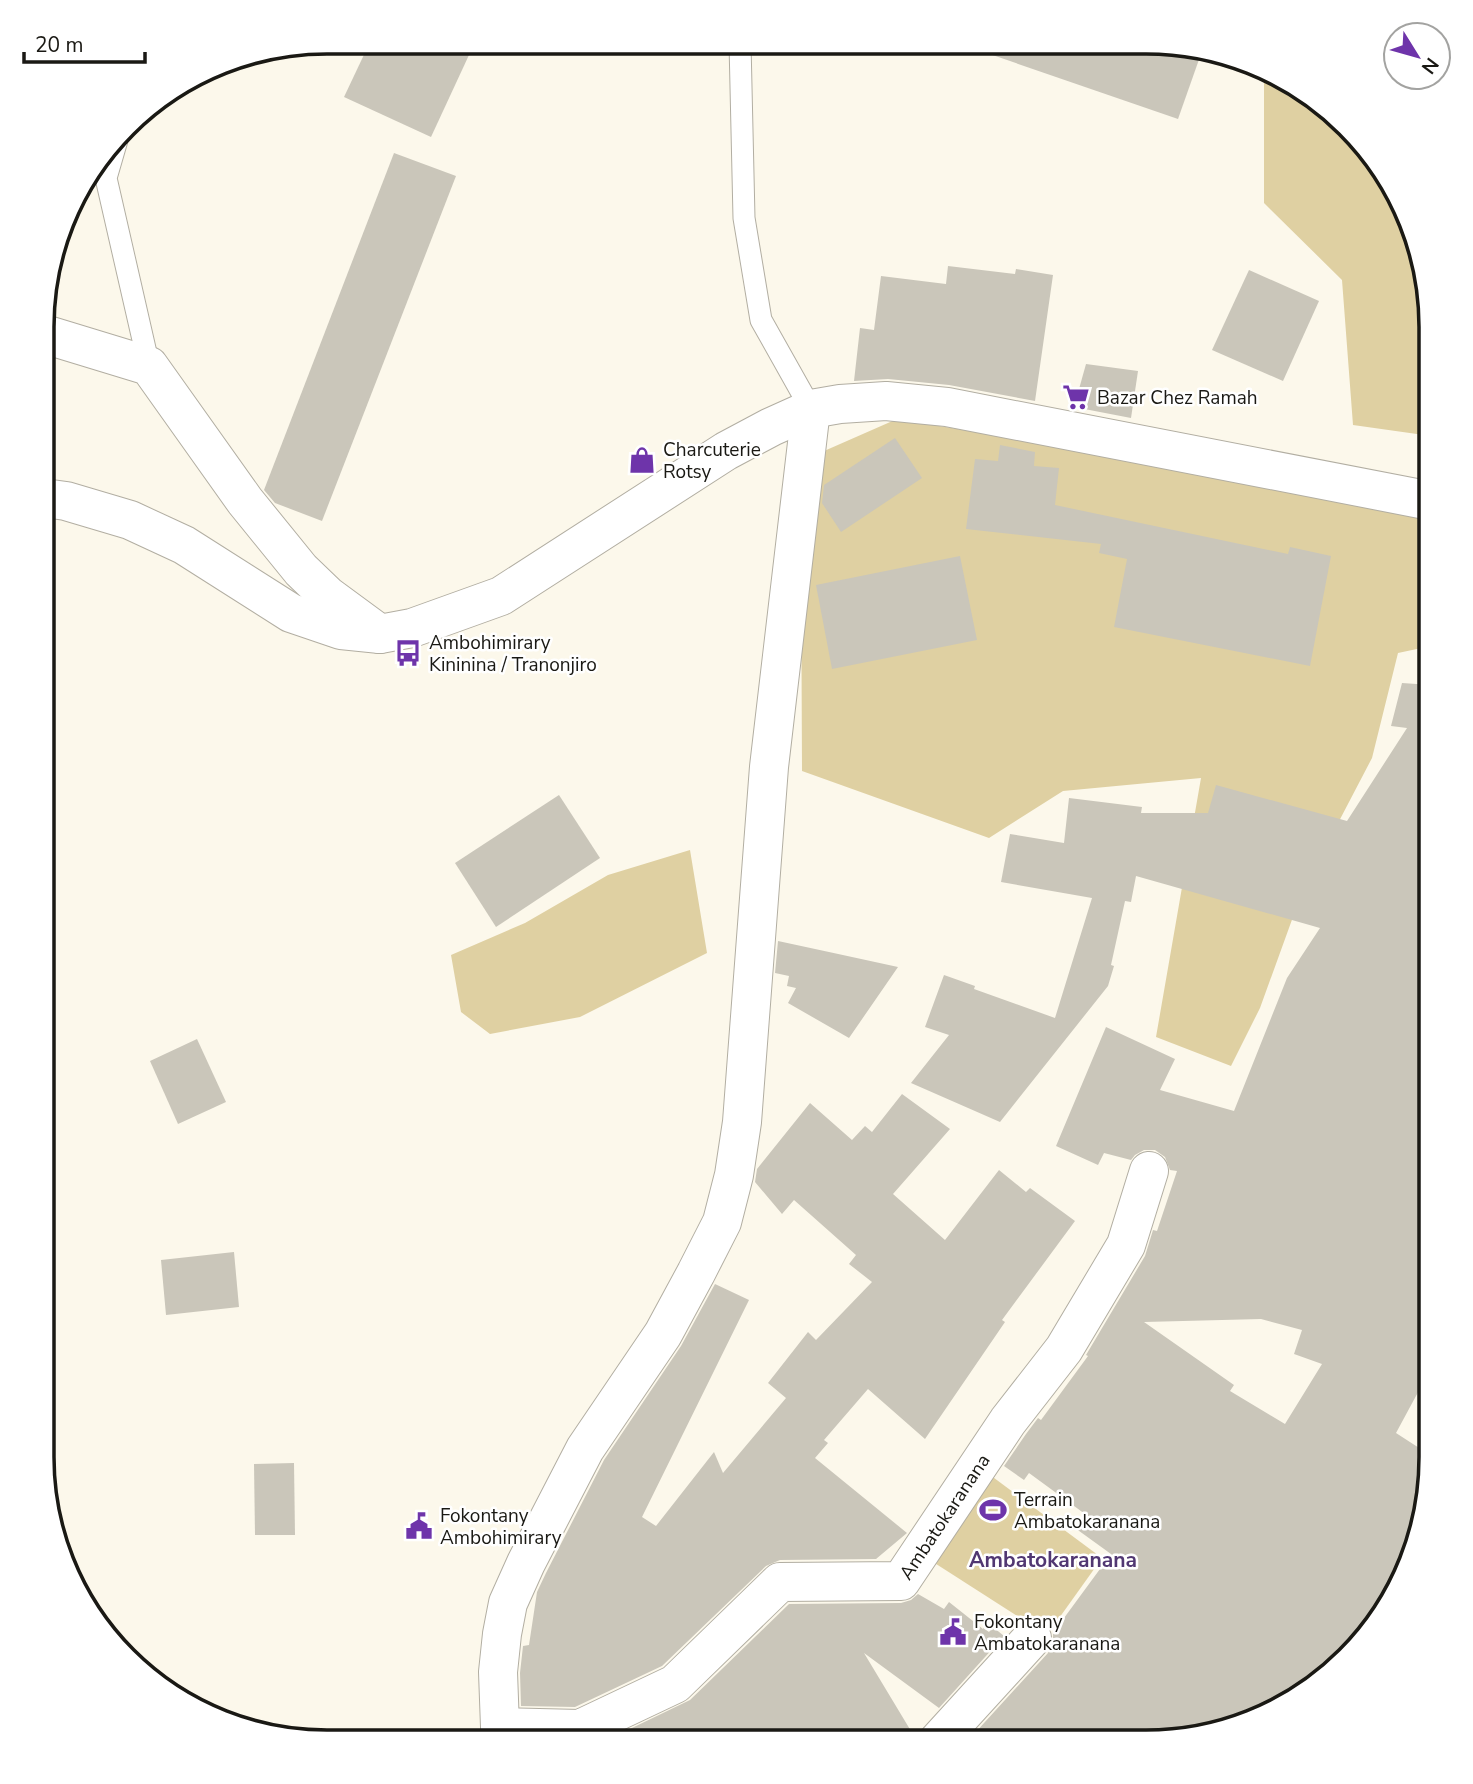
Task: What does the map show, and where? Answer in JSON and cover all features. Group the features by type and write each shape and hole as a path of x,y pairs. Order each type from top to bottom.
{"street":[{"path":"54,337 149,366 244,501 301,570 327,595 380,634"},
{"path":"54,499 130,520 184,545 291,613 341,630 380,634 412,628 501,596 726,451 811,409 840,404 886,401 947,407 1419,499"},
{"path":"502,1730 498,1672 508,1603 585,1449 663,1334 696,1273 722,1222 734,1175 742,1122 769,767 811,409"},
{"name":"Ambatokaranana","path":"564,1730 580,1729 675,1684 780,1582 901,1581 1008,1421 1064,1349 1126,1245 1149,1171"},
{"path":"948,1730 1032,1638"}],"lane":[{"path":"740,54 744,218 761,320 811,409"},
{"path":"111,161 106,178 149,366"}],"shaded area":[{"path":"1264,81 1297,100 1339,134 1373,176 1391,206 1414,274 1419,327 1419,434 1353,425 1342,280 1264,203"},
{"path":"897,419 1419,505 1419,649 1398,653 1372,758 1302,892 1260,1008 1231,1066 1156,1037 1201,778 1063,791 989,838 802,771 801,546 815,455"},
{"path":"690,850 707,953 580,1017 490,1034 461,1012 451,955 525,923 608,875"},
{"name":"Terrain Ambatokaranana","path":"978,1466 1102,1558 1047,1635 919,1553"}],"building":[{"path":"364,54 469,54 431,137 344,97"},
{"path":"990,54 1146,54 1199,59 1178,119"},
{"path":"394,153 456,176 322,521 275,503 264,490"},
{"path":"948,266 1015,274 1016,269 1053,275 1035,401 949,385 888,379 854,381 860,328 874,330 881,276 946,284"},
{"path":"1249,270 1319,301 1283,381 1212,350"},
{"path":"1086,364 1138,371 1131,418 1074,407"},
{"path":"895,438 922,478 841,532 822,503 824,485"},
{"path":"1000,445 1035,452 1034,466 1059,468 1055,505 1288,554 1290,547 1331,556 1310,666 1114,627 1127,559 1099,553 1101,544 966,529 975,459 998,461"},
{"path":"960,556 977,640 832,669 816,585"},
{"path":"1402,683 1419,684 1419,1390 1396,1433 1419,1448 1419,1457 1414,1510 1391,1578 1362,1623 1326,1662 1267,1702 1234,1715 1199,1725 1164,1729 978,1730 1048,1653 1053,1643 1053,1633 1111,1554 1075,1528 1085,1514 1029,1473 1024,1480 1004,1466 1038,1418 1041,1420 1088,1356 1086,1355 1145,1256 1153,1230 1157,1231 1177,1171 1170,1170 1165,1157 1155,1150 1144,1150 1131,1160 1104,1153 1098,1165 1056,1146 1106,1027 1175,1059 1160,1090 1234,1111 1287,978 1320,928 1136,876 1131,902 1125,901 1108,986 1000,1122 911,1083 949,1035 925,1027 944,975 975,986 974,989 1055,1018 1092,898 1001,882 1010,834 1064,843 1069,798 1142,807 1141,813 1208,813 1216,785 1347,821 1407,728 1391,726","holes":["1261,1319 1302,1330 1294,1354 1322,1364 1285,1424 1230,1391 1234,1385 1144,1322"]},
{"path":"559,795 600,858 496,927 455,863"},
{"path":"778,941 898,967 849,1038 788,1003 796,988 787,986 789,976 775,973"},
{"path":"197,1039 226,1102 178,1124 150,1061"},
{"path":"902,1094 950,1129 893,1194 945,1240 999,1170 1026,1192 1030,1188 1075,1221 1002,1320 1005,1322 925,1439 868,1389 824,1440 828,1443 815,1458 907,1533 876,1559 780,1560 766,1566 662,1666 575,1707 521,1706 523,1646 529,1645 537,1592 604,1460 681,1346 715,1284 749,1300 642,1517 656,1526 714,1452 723,1473 786,1398 768,1383 808,1332 816,1340 872,1282 849,1264 856,1255 794,1200 782,1214 755,1182 757,1169 810,1103 852,1140 865,1126 872,1132"},
{"path":"234,1252 239,1307 166,1315 161,1260"},
{"path":"294,1463 295,1535 255,1535 254,1464"},
{"path":"918,1594 944,1609 949,1602 983,1629 989,1632 993,1627 1004,1636 939,1708 864,1653 910,1730 628,1730 690,1700 789,1604 901,1603"}],"place":[{"name":"Bazar Chez Ramah","path":"1076,397"},
{"name":"Charcuterie Rotsy","path":"642,460"},
{"name":"Ambohimirary Kininina / Tranonjiro","path":"408,653"},
{"name":"Terrain Ambatokaranana","path":"993,1510"},
{"name":"Fokontany Ambohimirary","path":"419,1526"},
{"name":"Fokontany Ambatokaranana","path":"953,1632"}],"district":[{"name":"Ambatokaranana","path":"1053,1560"}]}
